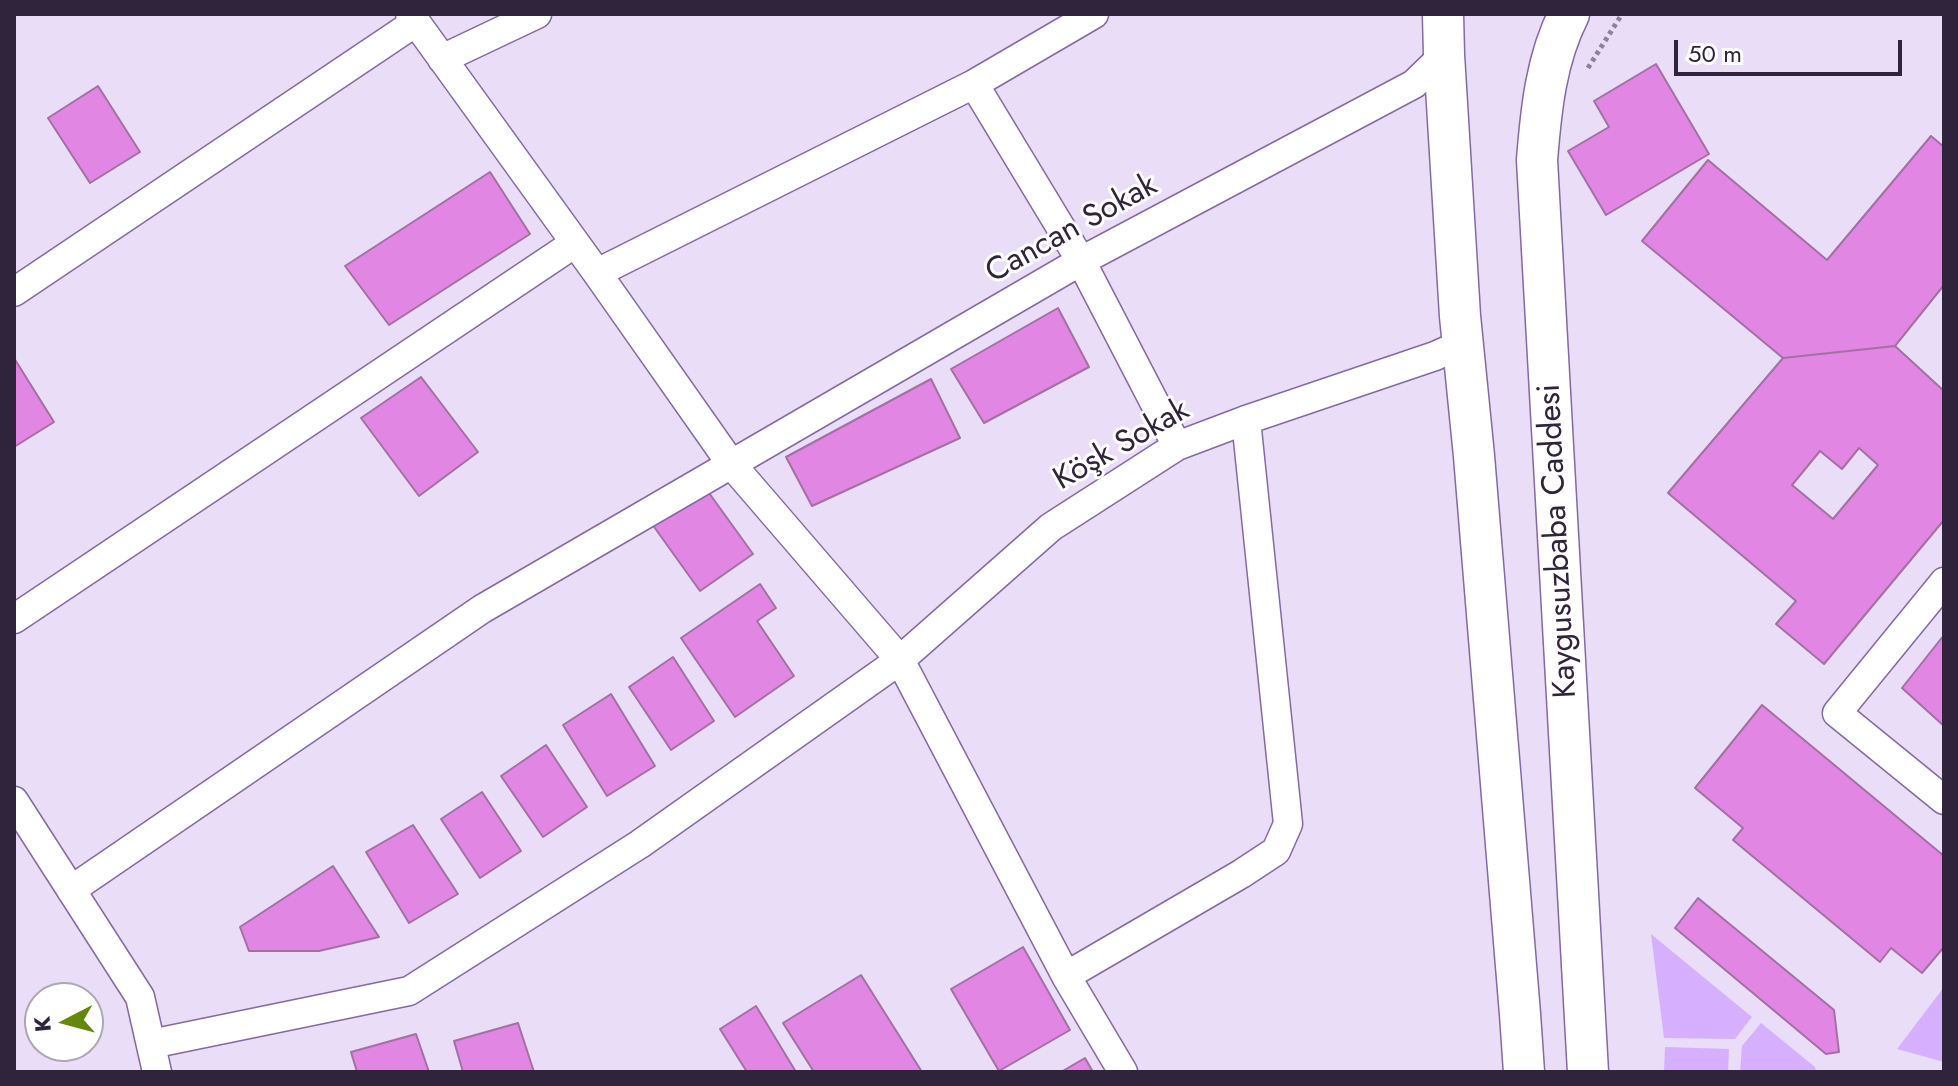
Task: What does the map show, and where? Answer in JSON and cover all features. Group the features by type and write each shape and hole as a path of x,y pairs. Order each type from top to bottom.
{"main road":[{"path":"1443,14 1462,344 1474,456 1524,1072"},
{"name":"Kaygusuzbaba Caddesi","path":"1569,14 1559,34 1542,97 1537,160 1588,1072"}],"street":[{"path":"442,59 537,14"},
{"path":"597,273 974,84 1094,14"},
{"path":"14,292 413,18 732,465 900,660 1066,976 1123,1072"},
{"name":"Cancan Sokak","path":"71,890 482,609 1081,261 1414,84 1444,55"},
{"path":"974,84 1081,261 1177,446"},
{"path":"14,619 575,243"},
{"name":"Köşk Sokak","path":"151,1044 409,991 640,844 900,660 1051,527 1177,446 1462,344"},
{"path":"1066,976 1276,851 1288,824 1246,420"},
{"path":"1944,582 1837,713 1944,800"},
{"path":"14,801 140,997 157,1072"}],"shaded area":[{"path":"1651,934 1752,1017 1735,1039 1664,1038"},
{"path":"1944,987 1944,1062 1897,1049"},
{"path":"1761,1023 1815,1067 1816,1072 1740,1072 1742,1046"},
{"path":"1665,1047 1729,1049 1728,1072 1664,1072"}],"building":[{"path":"1656,64 1709,154 1606,215 1568,151 1609,127 1594,101"},
{"path":"98,86 140,152 90,183 48,118"},
{"path":"1931,136 1944,147 1944,285 1895,346 1783,358 1642,241 1708,160 1827,260"},
{"path":"490,172 530,234 389,325 345,266"},
{"path":"1058,308 1089,367 984,423 951,369"},
{"path":"1895,346 1944,391 1944,520 1824,664 1776,624 1796,601 1668,493 1783,358","holes":["1859,448 1878,465 1833,519 1792,485 1820,451 1842,469"]},
{"path":"14,358 54,422 14,447"},
{"path":"421,377 478,452 419,496 361,418"},
{"path":"931,379 960,438 812,506 786,457"},
{"path":"704,486 753,554 700,591 652,524"},
{"path":"760,584 776,608 757,621 794,676 735,717 681,638"},
{"path":"1944,635 1944,726 1902,688"},
{"path":"673,657 714,721 671,750 629,687"},
{"path":"611,694 655,766 607,796 563,725"},
{"path":"1762,705 1944,856 1944,947 1922,973 1891,948 1880,962 1733,840 1743,828 1695,788"},
{"path":"546,745 587,807 543,837 501,776"},
{"path":"482,792 521,851 480,878 441,819"},
{"path":"413,825 458,894 409,923 366,852"},
{"path":"333,866 379,937 319,951 249,951 240,927"},
{"path":"1698,898 1834,1010 1839,1052 1826,1054 1675,928"},
{"path":"1023,947 1070,1030 999,1071 951,989"},
{"path":"861,975 922,1072 814,1072 783,1023"},
{"path":"756,1006 796,1072 747,1072 720,1029"},
{"path":"518,1023 534,1072 463,1072 454,1041"},
{"path":"416,1034 429,1072 357,1072 351,1052"},
{"path":"1085,1058 1093,1072 1061,1072"}]}
